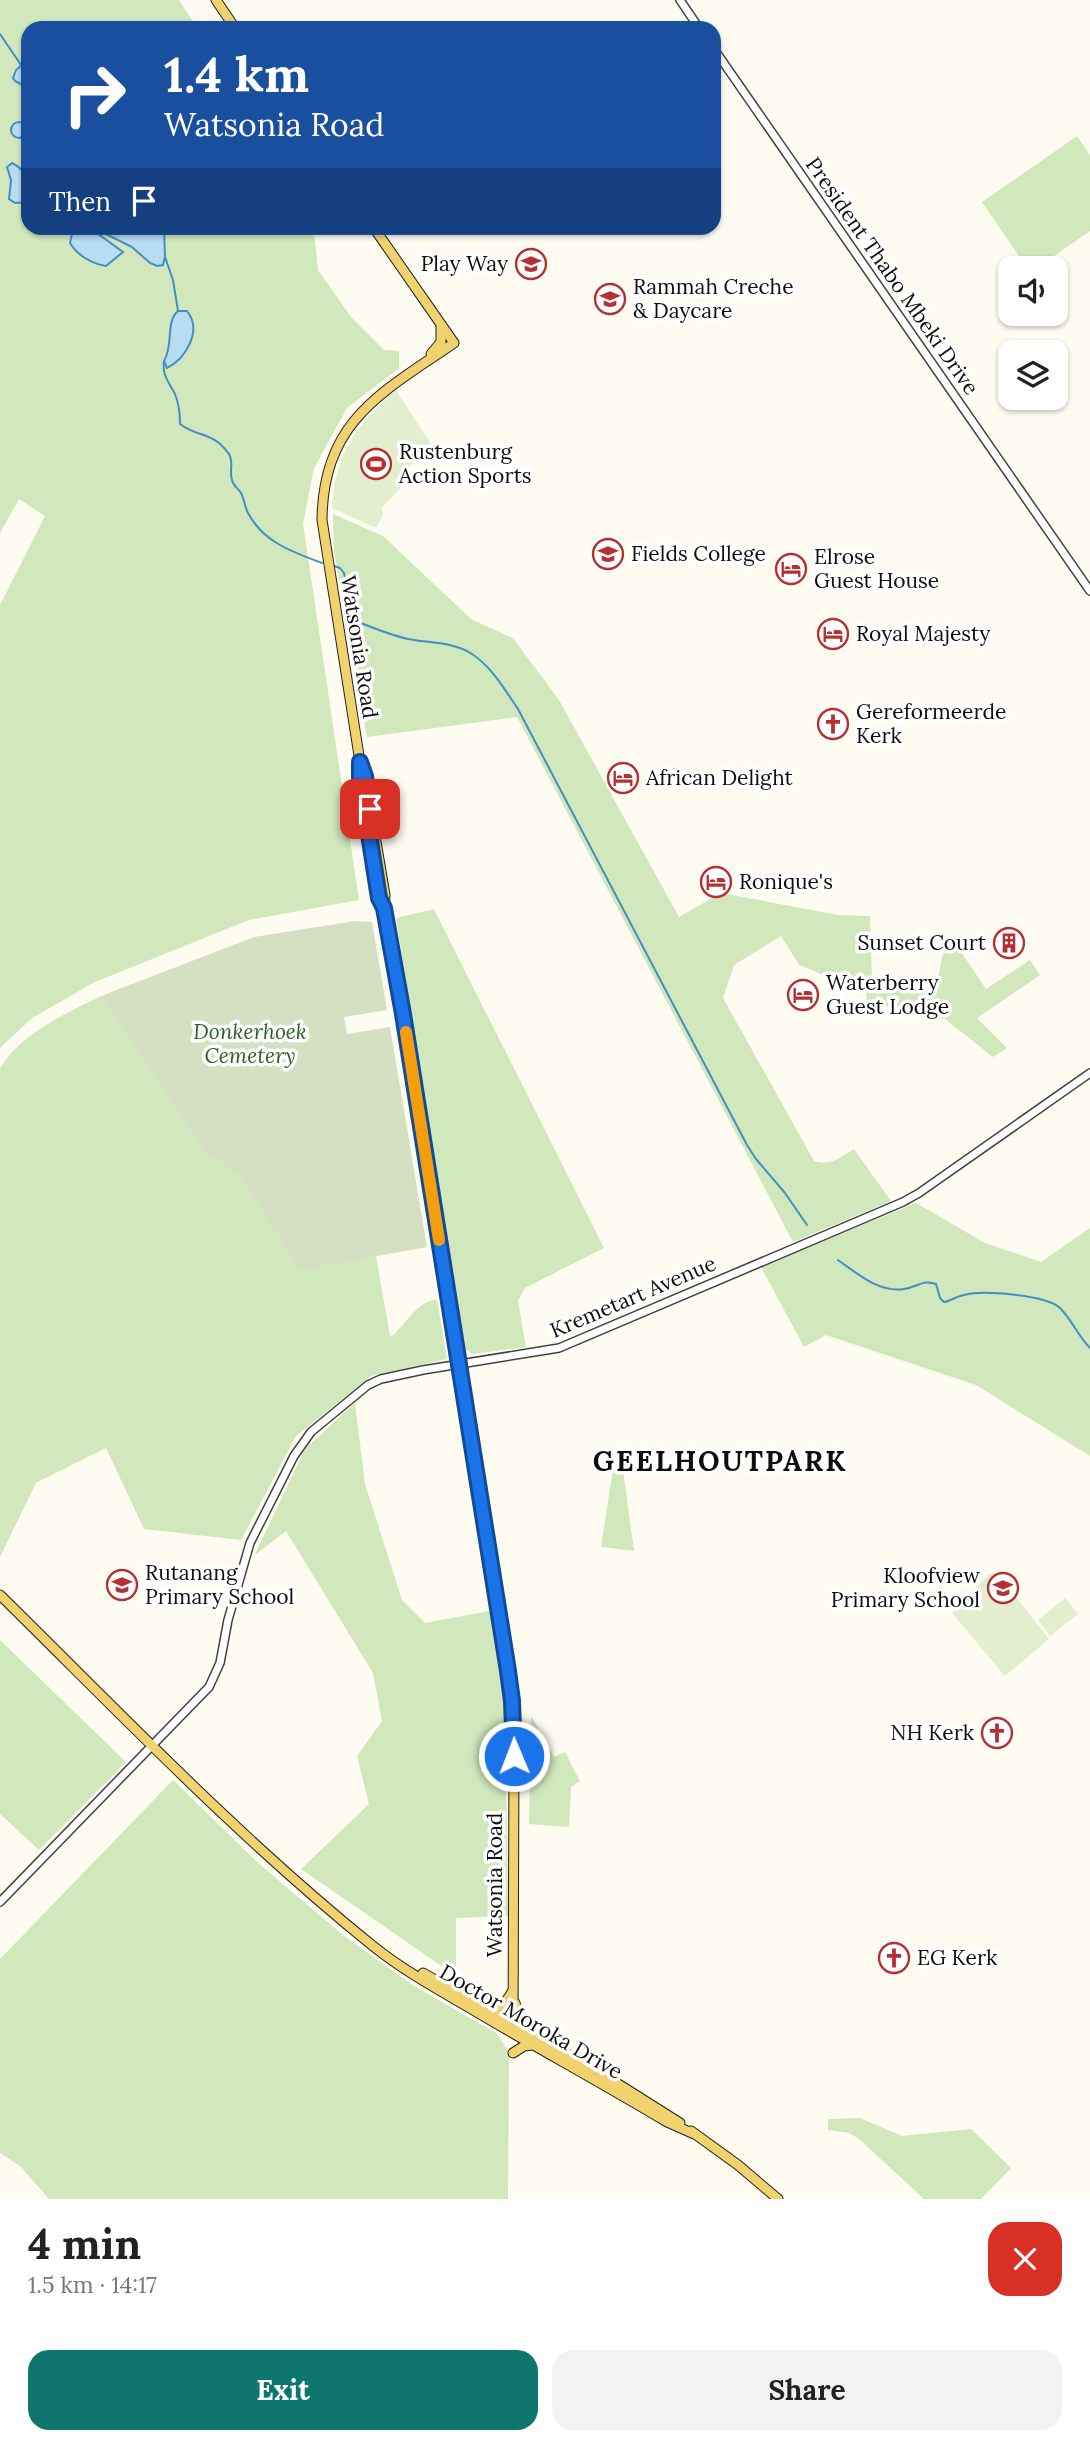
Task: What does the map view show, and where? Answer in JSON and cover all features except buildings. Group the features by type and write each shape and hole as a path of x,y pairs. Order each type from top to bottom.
{"main road":[{"path":"216,0 230,21"},
{"path":"379,235 454,343 420,366"},
{"path":"420,366 441,342 439,321"},
{"name":"Watsonia Road","path":"420,366 372,401 340,440 328,470 323,493 324,537 379,898 384,908 403,1014 512,1701 513,2033"},
{"name":"Doctor Moroka Drive","path":"0,1595 73,1667 81,1671 281,1869 374,1947 513,2033 667,2122 694,2134"},
{"name":"Doctor Moroka Drive","path":"356,1931 670,2116 738,2165 778,2199"},
{"path":"485,2007 499,2007 507,2001 512,1991"},
{"path":"512,1991 521,2020 532,2035"},
{"path":"513,2053 528,2044 535,2045"}],"street":[{"path":"680,0 694,21"},
{"name":"President Thabo Mbeki Drive","path":"721,60 1090,591"},
{"name":"Kremetart Avenue","path":"0,1902 209,1682 222,1653 228,1620 250,1544 305,1438 373,1381 423,1370 538,1353 575,1342 902,1202 919,1193 1090,1073"}],"green space":[{"path":"0,0 179,0 192,21 21,21 21,235 313,235 318,270 351,317 384,350 399,351 399,368 347,408 314,468 303,524 359,900 249,920 95,982 32,1018 0,1048 0,605 45,516 19,499 0,533"},
{"path":"1077,136 1090,155 1090,231 1054,256 1019,256 982,202"},
{"name":"Rustenburg Action Sports","path":"396,390 431,444 404,472 411,477 382,507 383,515 376,528 332,508 334,489 337,472 350,442 370,415"},
{"path":"333,514 383,536 471,619 513,638 559,700 679,917 721,893 838,915 870,916 872,979 935,991 943,954 957,946 986,989 1030,960 1040,975 977,1018 1007,1048 993,1057 945,1019 867,1002 865,980 841,982 799,965 781,936 734,965 723,998 814,1161 830,1162 854,1149 891,1201 793,1242 517,717 367,737 334,551"},
{"path":"434,909 604,1248 525,1288 518,1301 526,1347 473,1354 464,1348 396,918"},
{"name":"Donkerhoek Cemetery","path":"355,921 372,922 387,1010 344,1017 347,1034 390,1027 427,1247 300,1270 239,1175 204,1151 101,996 254,937"},
{"path":"101,996 204,1151 239,1175 300,1269 376,1256 390,1336 394,1335 418,1308 437,1299 447,1359 371,1376 296,1436 241,1540 144,1529 106,1448 36,1483 0,1557 0,1069 8,1057 31,1035"},
{"path":"916,1203 985,1243 1041,1262 1090,1228 1090,1456 976,1385 826,1335 804,1347 761,1267"},
{"path":"355,1403 365,1484 402,1600 425,1623 490,1611 505,1704 508,1916 456,1918 456,1976 301,1869 369,1804 357,1756 382,1721 373,1673 286,1531 254,1556 305,1449"},
{"path":"621,1455 634,1551 601,1547 615,1456"},
{"path":"997,1573 1049,1639 1005,1676 952,1613 989,1574"},
{"path":"1065,1598 1078,1614 1050,1636 1038,1620"},
{"path":"0,1640 126,1762 39,1850 0,1814"},
{"path":"531,1716 554,1757 565,1752 580,1781 571,1787 569,1827 529,1824"},
{"path":"173,1780 257,1862 344,1936 414,1986 496,2033 509,2052 508,2199 49,2199 20,2166 0,2153 0,1959"},
{"path":"860,2118 902,2136 971,2129 1011,2168 981,2199 924,2199 859,2139 849,2133 828,2130 828,2119"}],"water":[{"path":"21,66 21,84 13,78"},
{"path":"19,122 21,138 16,138 11,133 11,127"},
{"path":"12,163 21,169 21,203 15,203 9,199 11,180 7,167"},
{"path":"72,235 100,235 123,252 106,266 85,258 70,243"},
{"path":"108,235 164,235 163,265 150,263 132,247"},
{"path":"178,311 187,311 193,327 192,335 190,344 180,358 167,368 164,361 169,348 172,321"}],"waterway":[{"path":"0,34 21,65"},
{"path":"165,257 173,280 178,311"},
{"path":"164,361 165,375 177,401 180,424 211,438 229,454 233,482 241,493 248,513 262,532 280,545 322,563"},
{"path":"334,566 344,573 352,615 356,621 401,637 465,650 486,665 503,687 518,709 747,1145 807,1225"},
{"path":"838,1260 869,1281 886,1288 904,1289 924,1283 936,1284 944,1302 961,1296 985,1293 1042,1300 1060,1308 1090,1348"}],"slow traffic":[{"path":"406,1032 439,1240"}],"place":[{"name":"Play Way","path":"531,264"},
{"name":"Rammah Creche & Daycare","path":"610,299"},
{"name":"Rustenburg Action Sports","path":"376,464"},
{"name":"Fields College","path":"608,554"},
{"name":"Elrose Guest House","path":"791,569"},
{"name":"Royal Majesty","path":"833,634"},
{"name":"Gereformeerde Kerk","path":"833,724"},
{"name":"African Delight","path":"623,778"},
{"name":"Ronique's","path":"716,882"},
{"name":"Sunset Court","path":"1009,943"},
{"name":"Waterberry Guest Lodge","path":"803,995"},
{"name":"Rutanang Primary School","path":"122,1585"},
{"name":"Kloofview Primary School","path":"1003,1588"},
{"name":"NH Kerk","path":"997,1733"},
{"name":"EG Kerk","path":"894,1958"}],"district":[{"name":"GEELHOUTPARK","path":"720,1461"}],"route":[{"path":"370,809 360,762 379,898 384,908 403,1014 508,1671 514,1756"}]}
